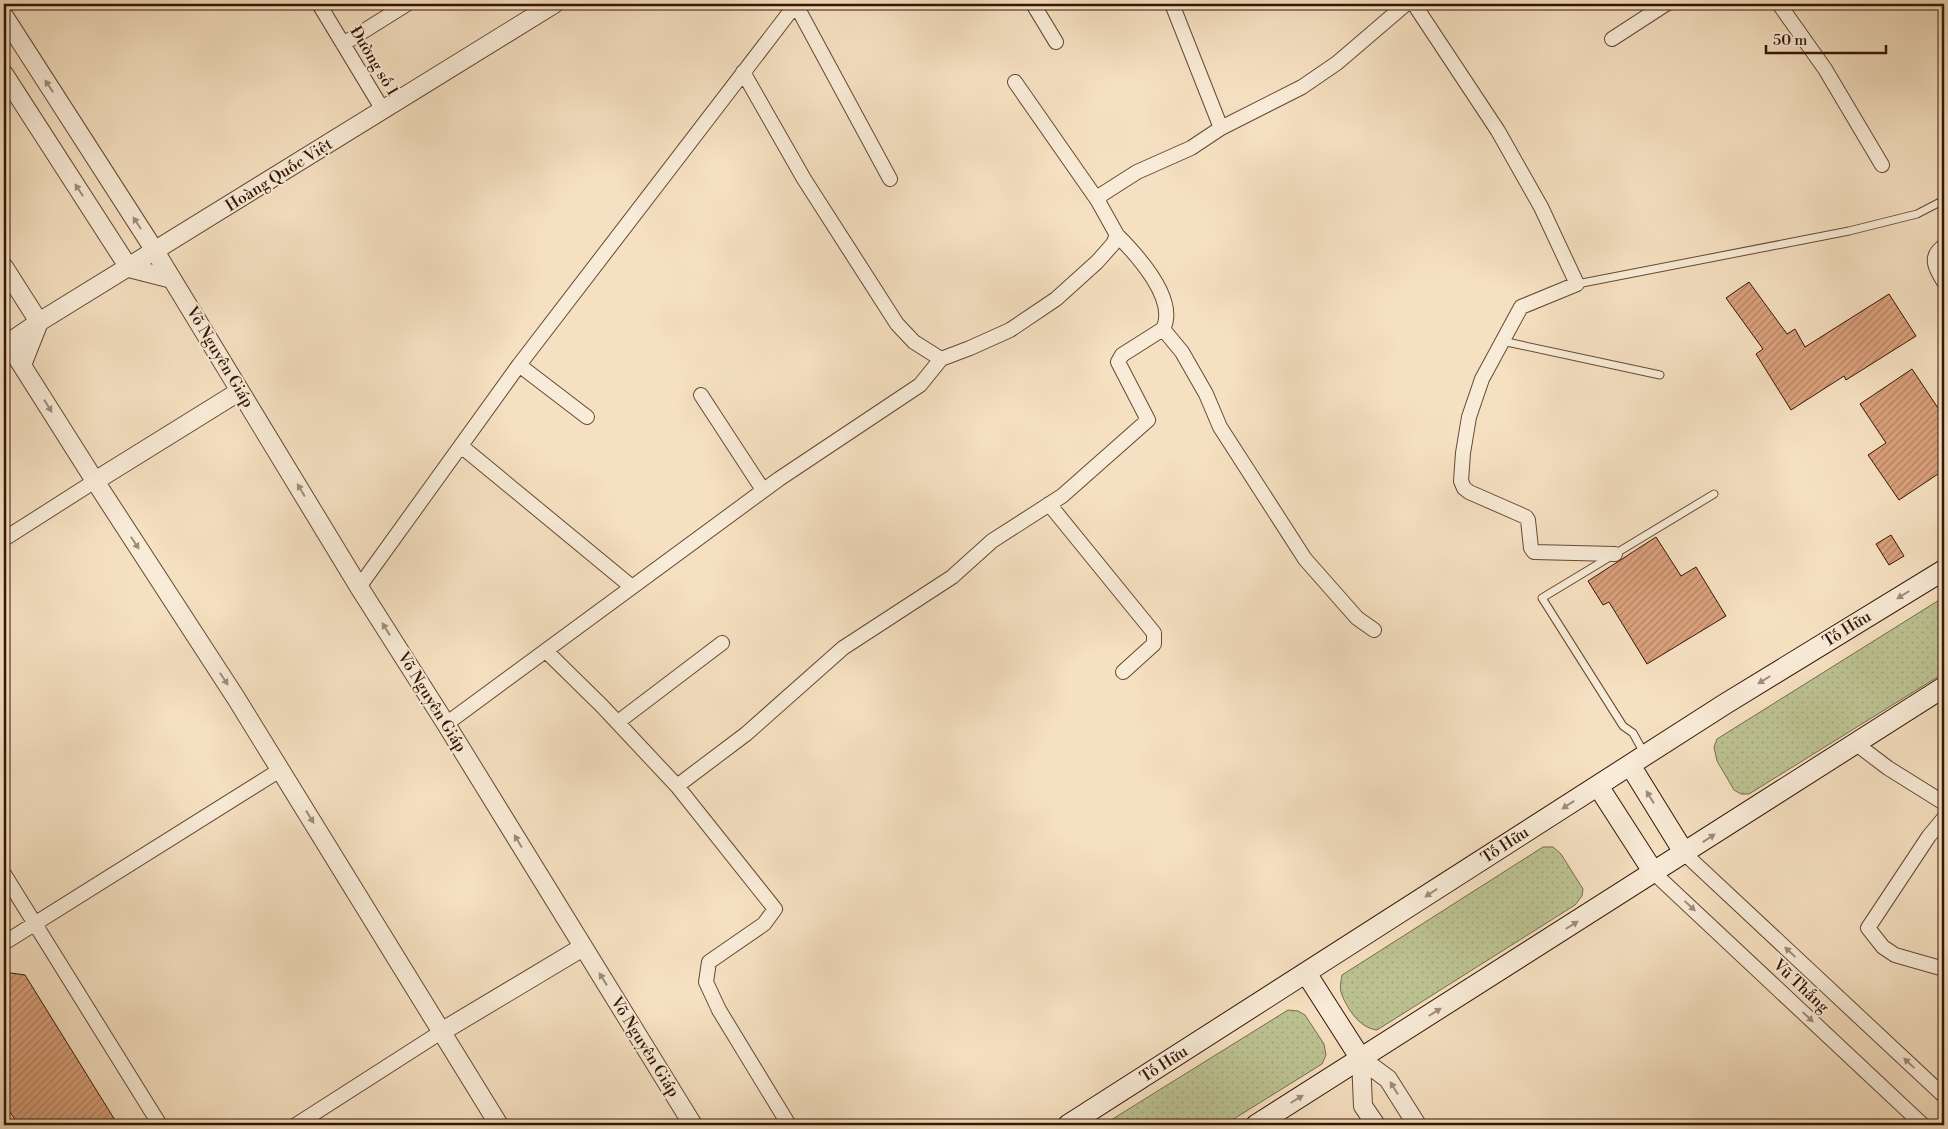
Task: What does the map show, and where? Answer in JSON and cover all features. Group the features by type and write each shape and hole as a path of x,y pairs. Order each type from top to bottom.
{"main road":[{"name":"Tố Hữu","path":"1068,1125 1725,704 1944,570"},
{"path":"1256,1125 1944,687"},
{"path":"1638,760 1684,854"},
{"path":"1598,786 1654,873"},
{"path":"1306,973 1361,1059"}],"street":[{"name":"Đường số 1","path":"319,4 383,110"},
{"path":"343,44 407,4"},
{"name":"Hoàng Quốc Việt","path":"5,342 130,268 554,4"},
{"path":"360,587 519,365 796,4 890,179"},
{"path":"1033,4 1056,42"},
{"path":"1172,4 1221,128"},
{"path":"1098,202 1101,195 1137,172 1192,148 1221,128 1302,88 1337,63 1406,4"},
{"path":"1414,4 1498,131 1541,207 1577,284 1521,307 1482,379 1469,417 1461,481 1464,488 1480,498 1526,517 1531,548 1534,552 1615,554"},
{"path":"1612,39 1666,4"},
{"path":"1779,4 1825,69 1882,165"},
{"name":"Võ Nguyên Giáp","path":"4,16 155,251 360,587 693,1125"},
{"path":"743,72 804,179 897,324 914,342 941,359"},
{"path":"4,74 130,268 172,279"},
{"path":"676,786 746,734 843,648 952,577 992,541 1062,496 1148,420 1118,362 1122,354 1163,329 1168,321 1162,297 1142,262 1117,235 1098,202 1015,82"},
{"path":"446,724 764,490 920,385 941,359 1010,330 1056,299 1098,262 1113,244 1117,235"},
{"path":"1944,246 1939,250 1934,261 1944,282"},
{"path":"4,267 38,322 22,365"},
{"path":"1163,329 1182,352 1206,394 1220,426 1305,560 1357,618 1374,630"},
{"path":"5,342 22,365 236,698 499,1125"},
{"path":"519,365 588,417"},
{"path":"4,539 240,390"},
{"path":"700,395 764,490"},
{"path":"461,446 632,587"},
{"path":"1049,504 1154,633 1154,644 1123,672"},
{"path":"618,722 722,643"},
{"path":"546,651 618,722 676,786 775,909 764,924 708,962 706,982 719,1010 789,1125"},
{"path":"1855,743 1888,768 1944,803"},
{"path":"4,943 280,770"},
{"path":"1944,818 1929,836 1868,928 1883,947 1895,955 1944,969"},
{"name":"Vũ Thắng","path":"1684,854 1944,1096"},
{"name":"Vũ Thắng","path":"1654,873 1923,1125"},
{"path":"4,874 160,1125"},
{"path":"296,1125 441,1032 583,946"},
{"path":"1361,1059 1363,1106 1376,1125"},
{"path":"1361,1059 1388,1079 1417,1125"}],"lane":[{"path":"1577,284 1878,225 1917,214 1944,200"},
{"path":"1502,341 1660,375"},
{"path":"1638,760 1633,733 1622,726 1542,598 1714,494"}],"green space":[{"path":"1944,597 1944,673 1749,794 1741,794 1734,790 1717,761 1714,747 1717,739"},
{"path":"1543,847 1553,847 1561,854 1583,889 1582,896 1575,905 1377,1030 1365,1026 1355,1017 1341,992 1342,975"},
{"path":"1288,1010 1298,1011 1305,1015 1324,1044 1326,1055 1322,1064 1224,1125 1103,1125"}],"building":[{"path":"1749,282 1787,334 1795,329 1805,347 1889,294 1916,336 1846,380 1844,376 1791,410 1756,354 1763,349 1726,298"},
{"path":"1912,369 1938,408 1944,404 1944,470 1899,500 1868,455 1886,443 1860,404"},
{"path":"1891,535 1904,556 1889,565 1876,544"},
{"path":"1656,537 1681,576 1696,567 1726,616 1647,664 1609,602 1603,605 1588,581"},
{"path":"4,972 25,975 118,1125 19,1125 4,1104"}]}
